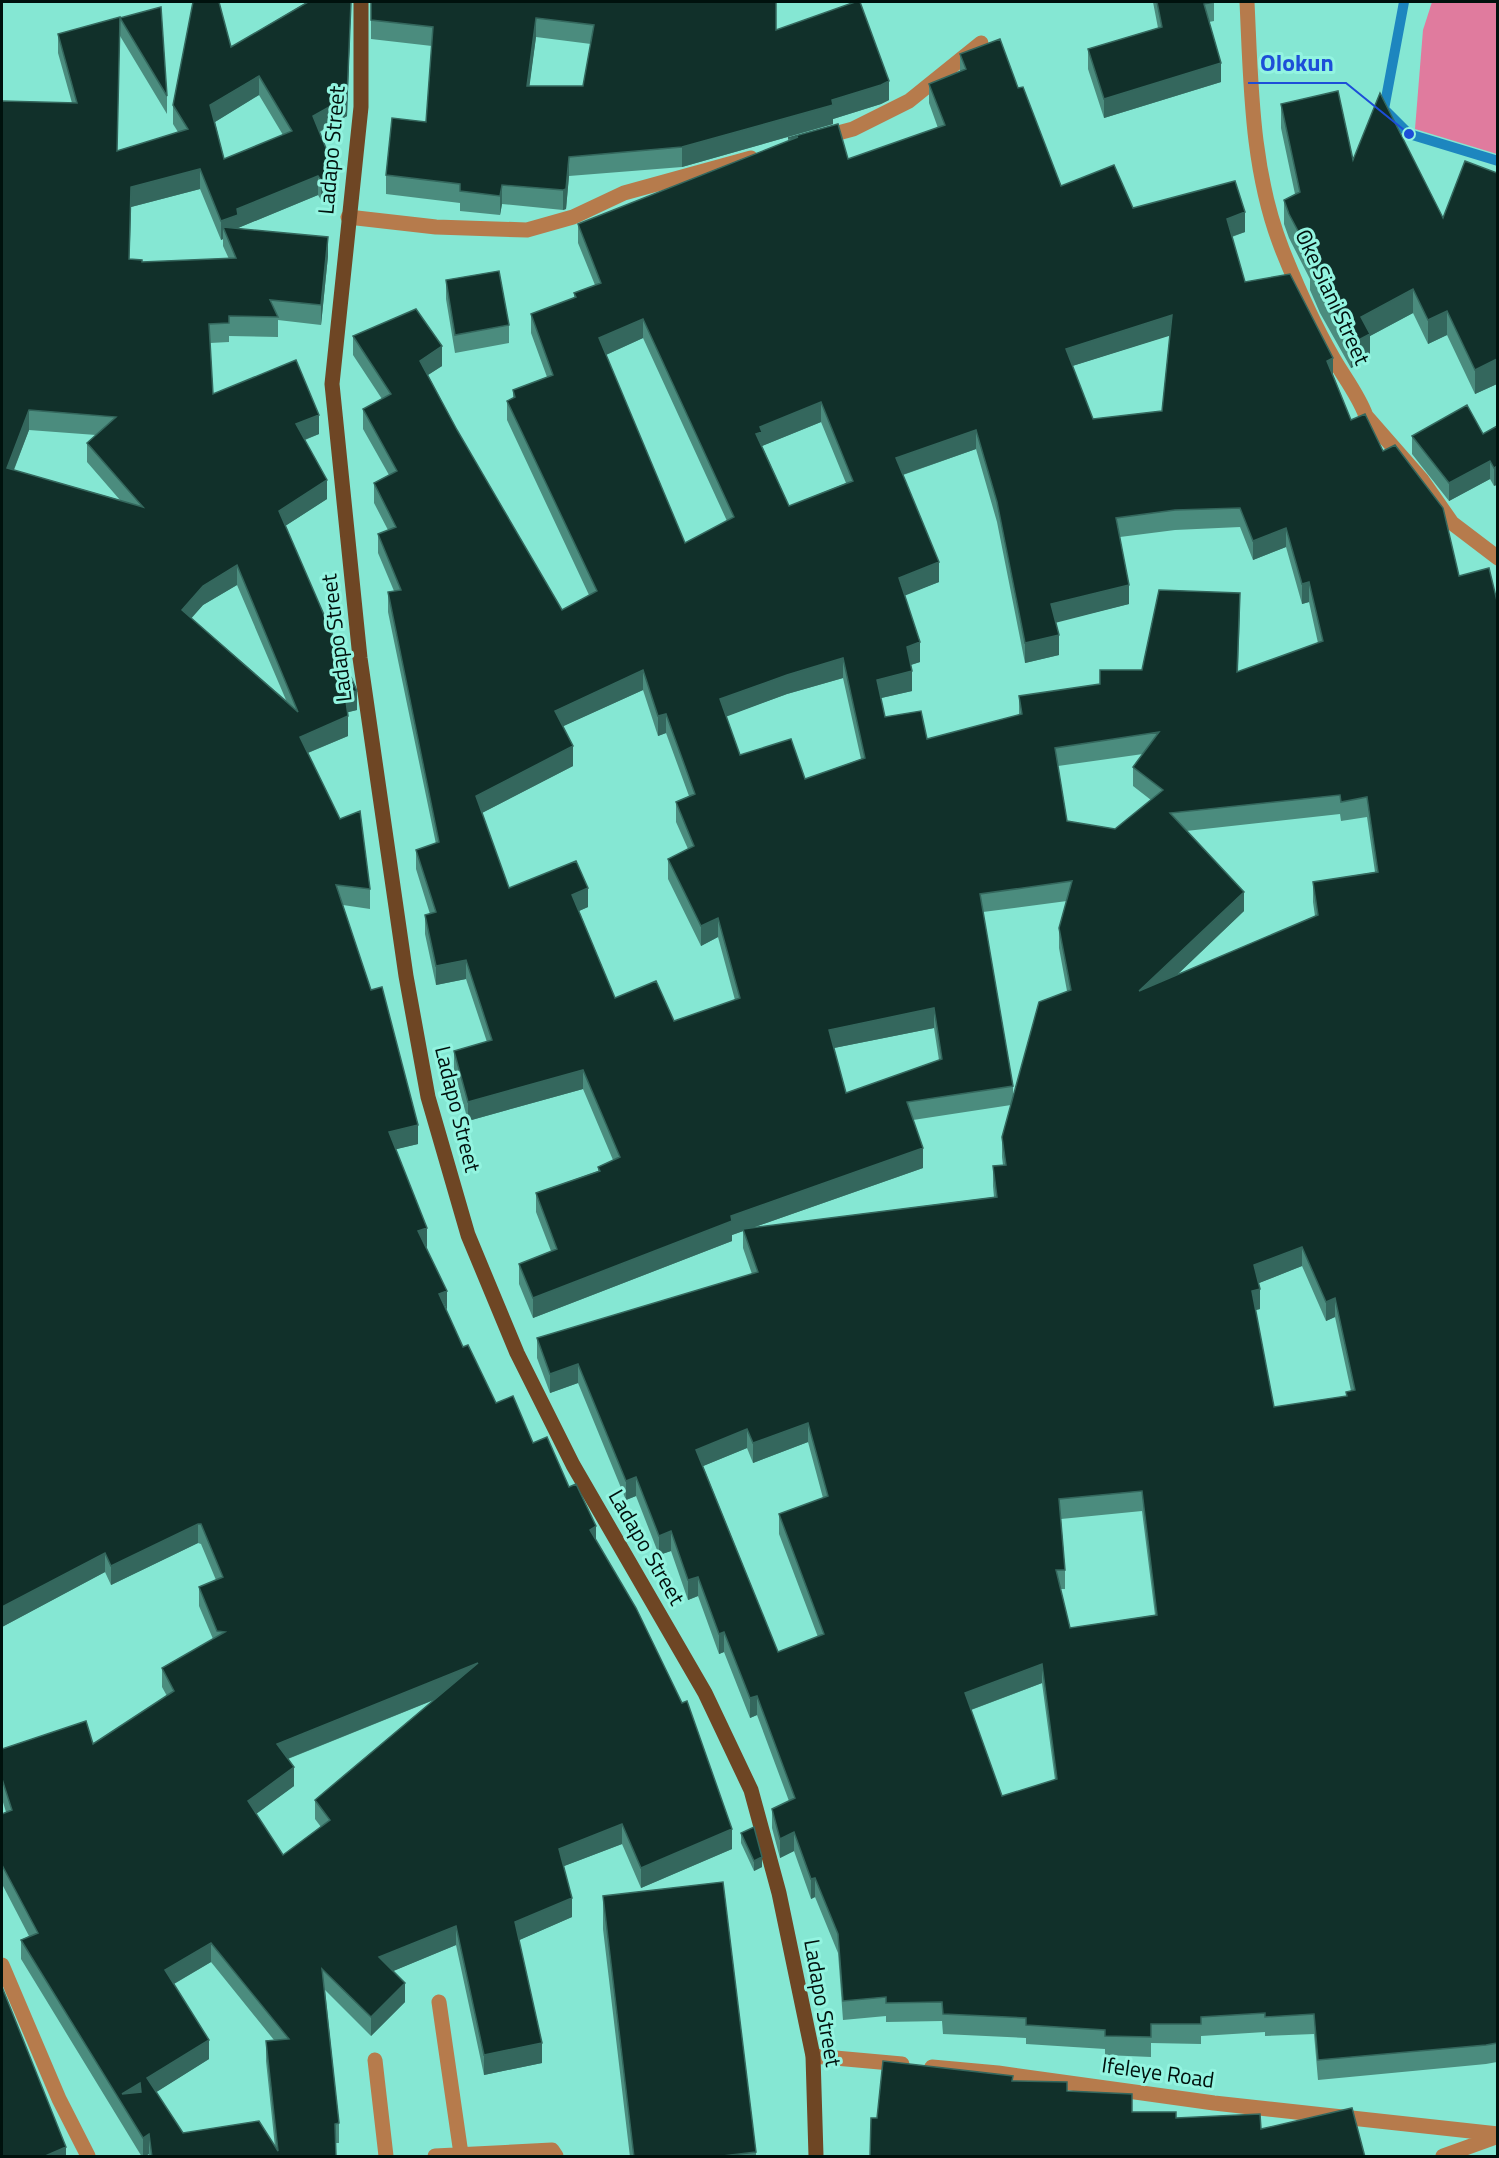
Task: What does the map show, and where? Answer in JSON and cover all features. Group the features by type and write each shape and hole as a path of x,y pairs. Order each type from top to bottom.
{"main road":[{"name":"Ladapo Street","path":"361,2 361,107 348,217 333,396 360,658 406,976 428,1097 468,1235 517,1353 573,1465 705,1693 751,1790 779,1893 813,2056 816,2157"}],"street":[{"name":"Oke Siani Street","path":"1247,2 1252,101 1261,179 1282,248 1331,355 1361,403 1366,416 1422,480 1452,523 1497,558"},
{"path":"811,141 853,129 909,101 981,43"},
{"path":"348,217 436,227 527,230 573,217 624,193 770,153"},
{"path":"2,1965 59,2099 88,2157"},
{"path":"439,2002 461,2154"},
{"name":"Ifeleye Road","path":"813,2056 998,2073 1214,2103 1497,2135"},
{"path":"375,2060 386,2157"},
{"path":"1443,2157 1497,2135"},
{"path":"435,2157 552,2150 556,2157"}],"shaded area":[{"path":"1432,2 1497,2 1497,154 1415,129 1423,30"}],"building":[{"path":"193,2 219,2 231,47 308,2 351,2 347,97 313,116 336,173 321,180 318,176 237,209 238,215 221,221 200,169 131,187 129,259 142,260 142,262 236,258 223,227 328,237 321,305 270,300 278,317 229,316 229,323 209,324 213,394 296,360 319,415 296,424 327,480 279,511 357,691 345,693 348,716 300,737 340,819 360,811 370,889 336,885 371,990 382,987 418,1125 389,1132 427,1228 418,1231 447,1291 439,1294 463,1347 468,1345 496,1403 513,1396 533,1443 547,1437 569,1487 576,1484 596,1526 590,1530 636,1608 682,1703 687,1701 732,1829 641,1868 622,1824 559,1849 572,1898 515,1922 542,2043 484,2055 456,1926 379,1957 405,1983 371,2017 322,1969 339,2123 335,2124 336,2157 152,2157 149,2134 143,2138 21,1940 38,1933 2,1865 2,1814 12,1810 2,1779 2,1749 86,1721 93,1744 174,1691 162,1668 225,1632 217,1631 199,1587 223,1577 201,1524 111,1566 105,1553 2,1607 2,101 77,103 58,34 120,17 117,151 188,129 173,105","holes":["259,76 292,131 224,159 210,105","29,410 116,417 87,443 143,507 7,468","237,565 298,712 182,610 203,586","478,1663 315,1800 330,1820 283,1855 248,1801 294,1767 277,1744","211,1943 289,2039 266,2041 278,2151 259,2121 183,2133 147,2078 209,2040 165,1970","140,2083 141,2092 122,2094"]},
{"path":"371,2 776,2 776,30 860,2 889,81 832,100 833,105 682,147 569,157 566,189 502,185 500,196 460,191 460,184 386,175 392,118 426,122 433,27 371,20","holes":["536,18 594,25 583,86 527,86"]},
{"path":"1157,2 1214,2 1204,4 1221,63 1104,99 1088,49 1162,27"},
{"path":"161,7 167,96 120,18"},
{"path":"1000,39 1018,88 1023,87 1061,186 1114,165 1133,208 1235,181 1245,212 1227,219 1245,282 1290,274 1333,358 1327,361 1351,420 1365,414 1383,451 1395,445 1443,508 1459,576 1489,568 1497,601 1497,2043 1318,2060 1314,2014 1265,2017 1265,2013 1201,2017 1201,2024 1151,2024 1151,2037 1105,2036 1105,2030 1026,2025 1026,2018 943,2014 942,2002 886,2003 886,1997 843,2001 838,1934 815,1878 811,1879 794,1832 780,1839 772,1809 795,1798 757,1696 750,1698 724,1632 719,1634 698,1577 688,1580 671,1531 659,1536 636,1477 626,1481 578,1364 550,1374 537,1338 758,1272 743,1229 997,1197 993,1166 1006,1165 1002,1137 1039,1002 1071,990 1059,928 1072,881 980,894 1013,1086 907,1102 923,1148 731,1216 732,1221 533,1298 519,1264 557,1249 536,1193 600,1171 598,1167 620,1157 583,1070 468,1102 454,1051 492,1040 466,960 436,966 425,915 436,912 416,850 439,842 388,592 401,590 378,534 396,527 374,483 397,471 363,409 391,394 353,336 416,309 442,346 420,361 457,430 562,610 597,591 507,401 515,397 513,390 553,375 531,314 576,297 574,293 601,283 578,224 798,137 788,138 838,124 848,159 945,125 929,84 966,69 960,54","holes":["1172,315 1162,411 1093,419 1066,349","643,319 734,517 685,543 599,338","821,402 853,481 789,506 756,434 762,432 760,427","976,430 997,502 1025,643 1059,635 1051,604 1129,585 1116,518 1175,510 1240,508 1253,541 1286,528 1302,584 1309,582 1323,641 1237,672 1240,593 1159,590 1142,670 1100,670 1100,684 1019,696 1022,714 927,739 921,711 885,717 877,680 912,671 907,647 920,642 899,578 939,562 896,458","843,658 865,758 805,779 791,739 740,755 720,699","643,670 658,716 666,714 695,794 676,802 694,846 668,859 701,926 718,918 740,998 674,1021 656,981 615,998 572,895 588,888 576,861 509,888 476,796 573,746 555,711","1159,732 1133,767 1163,790 1115,829 1067,821 1055,748","1340,795 1341,802 1367,797 1378,872 1313,882 1318,915 1139,991 1244,892 1170,813","934,1008 942,1059 846,1093 829,1030","1302,1247 1326,1302 1335,1298 1355,1390 1346,1392 1347,1396 1274,1407 1252,1291 1260,1289 1254,1265","808,1423 828,1496 779,1514 824,1634 778,1652 696,1450 747,1429 753,1443","1142,1491 1157,1615 1070,1628 1056,1570 1065,1570 1059,1499","1042,1664 1057,1779 1002,1796 965,1693"]},
{"path":"1338,91 1353,160 1380,93 1443,218 1465,161 1497,173 1497,359 1475,370 1447,311 1428,320 1413,289 1361,317 1370,334 1351,344 1320,288 1310,266 1316,265 1284,200 1300,192 1281,104"},
{"path":"499,271 509,325 455,335 446,280"},
{"path":"1467,405 1483,434 1497,426 1497,466 1494,468 1490,461 1449,483 1412,436"},
{"path":"754,1827 762,1857 754,1861 741,1833"},
{"path":"723,1882 756,2152 714,2157 634,2157 603,1896"},
{"path":"2,1987 66,2147 43,2157 2,2157"},
{"path":"883,2061 1013,2076 1012,2081 1067,2082 1067,2091 1132,2094 1132,2112 1176,2112 1176,2118 1260,2114 1261,2129 1352,2108 1365,2157 870,2157 871,2118 877,2118"}],"waterway":[{"path":"1404,2 1384,109 1409,134 1498,161"}],"place":[{"name":"Olokun","path":"1409,134"}]}
